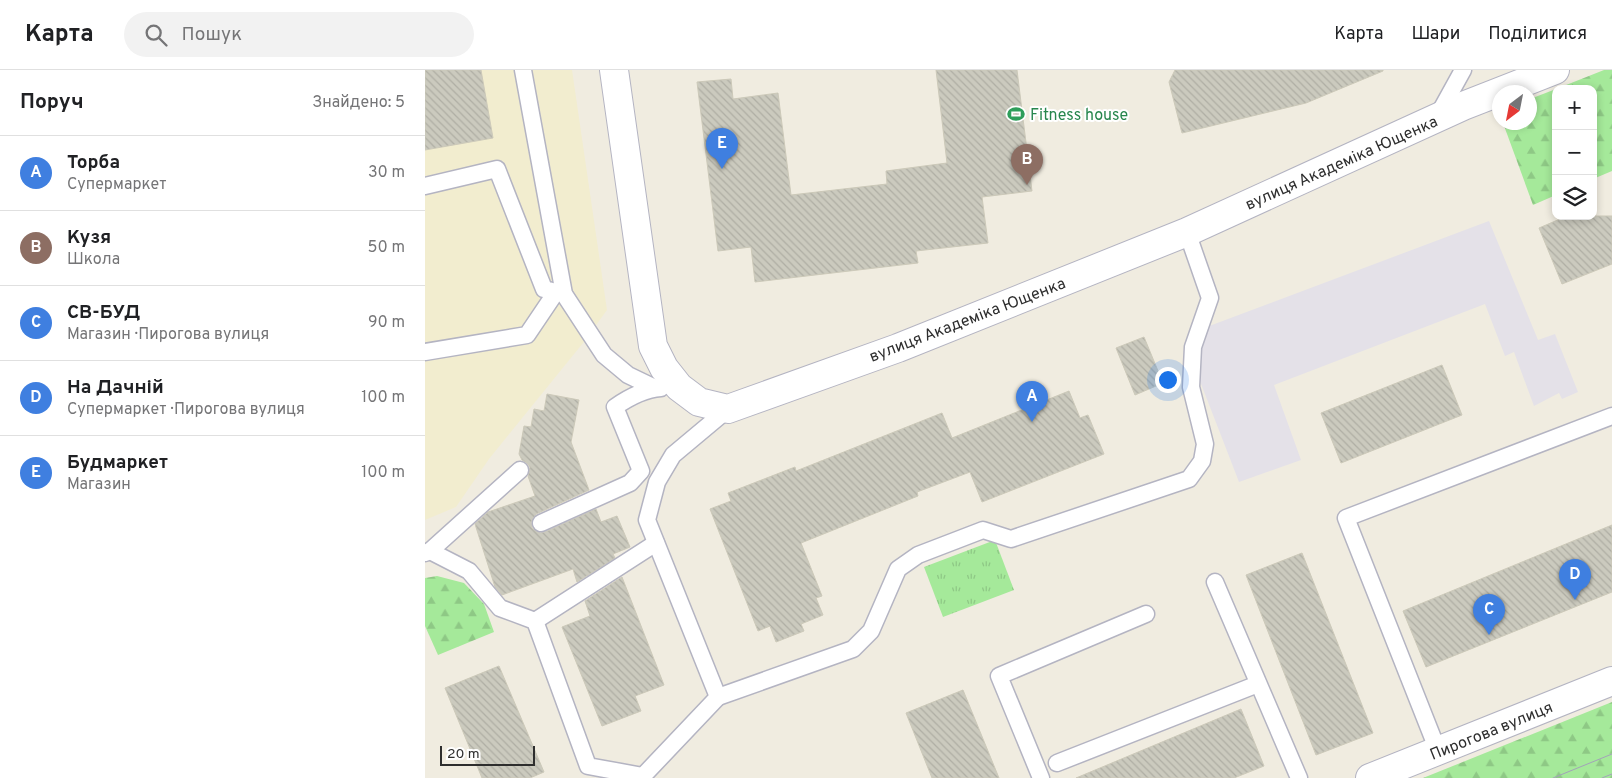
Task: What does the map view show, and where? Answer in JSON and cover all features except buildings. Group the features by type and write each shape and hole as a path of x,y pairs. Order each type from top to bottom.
{"street":[{"path":"613,70 653,346 664,368 667,388 699,402 728,410"},
{"name":"вулиця Академіка Ющенка","path":"728,410 898,348 1187,232 1436,120 1463,106 1555,70"},
{"name":"Пирогова вулиця","path":"1371,778 1612,681"}],"lane":[{"path":"523,70 560,293 604,355 628,374 667,388"},
{"path":"1436,120 1463,70"},
{"path":"425,186 497,169 544,289 560,293"},
{"path":"535,621 588,766 644,777 718,697 853,649 871,631 898,570 918,555 983,530 1011,539 1189,479 1202,461 1205,444 1191,387 1193,347 1210,298 1187,232"},
{"path":"425,352 527,335 560,293"},
{"path":"541,523 630,483 641,471 615,407 629,398 667,388"},
{"path":"718,697 647,520 657,482 673,455 728,410"},
{"path":"1438,751 1346,518 1612,416"},
{"path":"520,470 428,552 469,572 499,608 535,621"},
{"path":"535,621 656,543"},
{"path":"1215,582 1299,778"},
{"path":"1041,778 999,676 1146,614"},
{"path":"1057,763 1258,684"}],"shaded area":[{"path":"425,70 572,70 607,310 583,343 489,459 456,507 425,520"},
{"path":"1489,221 1538,340 1555,334 1578,392 1562,399 1559,393 1534,406 1514,352 1505,356 1485,304 1274,385 1301,460 1239,482 1198,376 1204,328"}],"green space":[{"path":"1604,70 1612,70 1612,171 1597,177 1597,85 1566,85"},
{"path":"1552,91 1552,197 1533,205 1506,130 1537,130 1537,96"},
{"path":"995,540 1014,590 943,617 924,567"},
{"path":"437,576 464,583 484,604 494,632 438,655 425,626 425,578"},
{"path":"1612,702 1612,778 1423,778"}],"tram line":[{"path":"1553,778 1612,754"},
{"path":"1602,778 1612,774"}],"place":[{"name":"Fitness house","path":"1016,114"},
{"name":"Будмаркет","path":"722,169"},
{"name":"Кузя","path":"1027,185"},
{"name":"Торба","path":"1032,422"},
{"name":"На Дачній","path":"1575,600"},
{"name":"СВ-БУД","path":"1489,635"}]}
